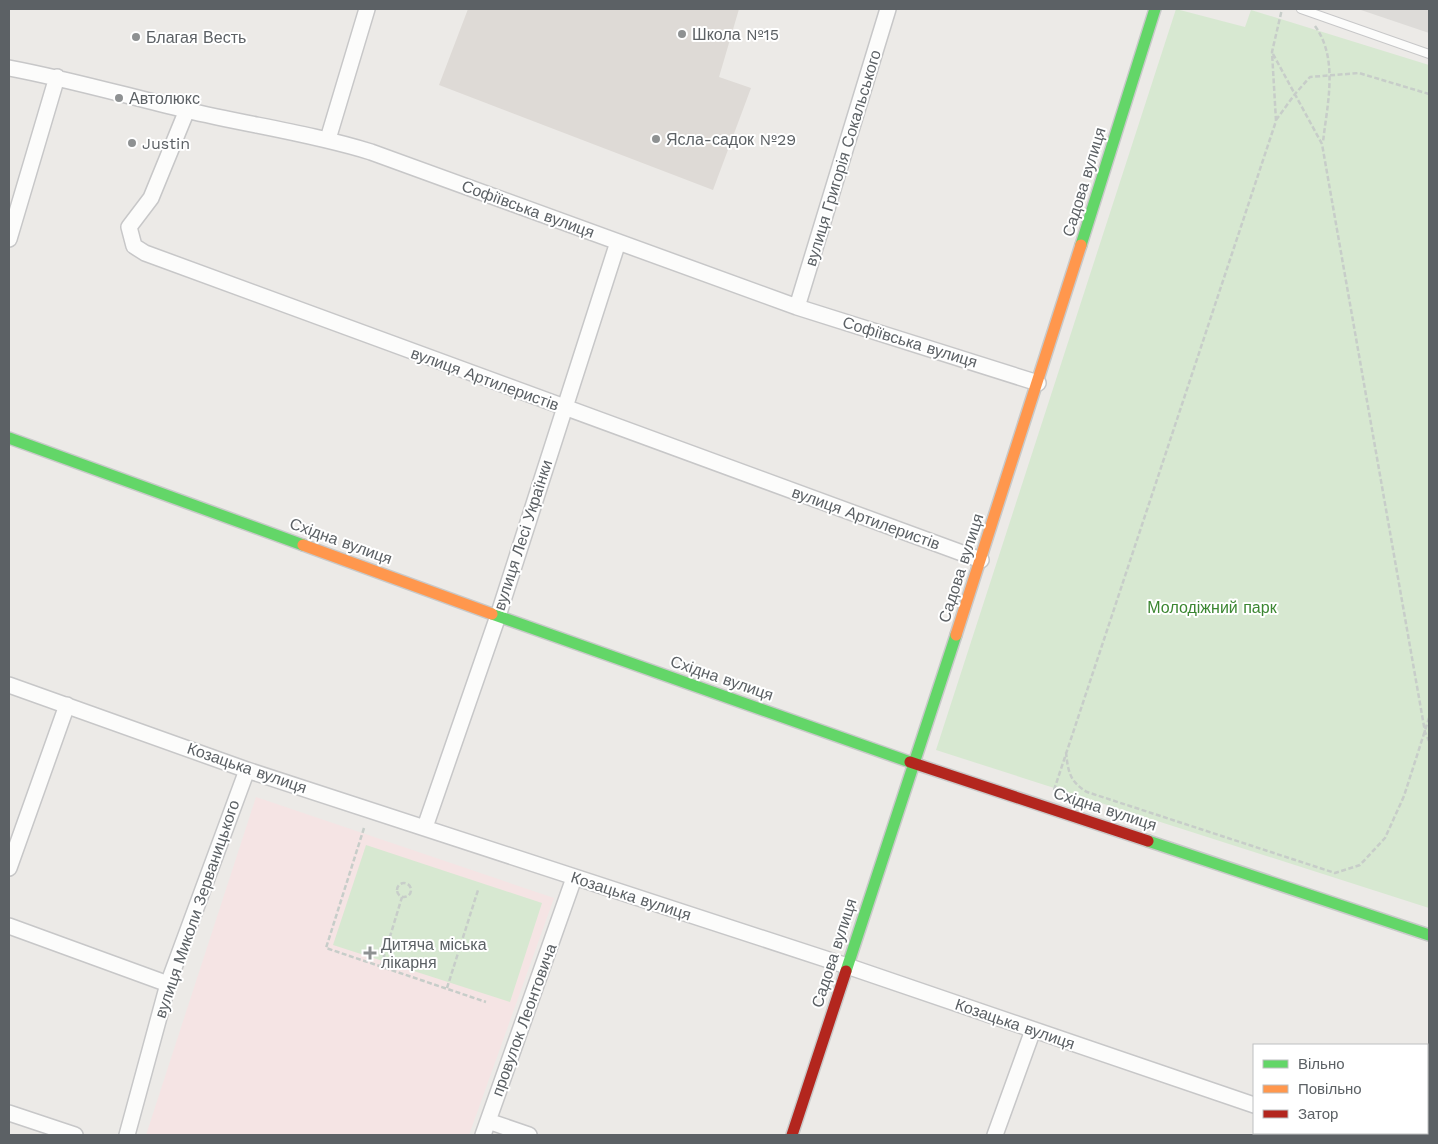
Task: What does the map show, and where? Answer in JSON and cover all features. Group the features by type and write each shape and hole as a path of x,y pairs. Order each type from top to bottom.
{"street":[{"path":"328,139 368,9"},
{"name":"вулиця Григорія Сокальського","path":"797,306 888,9"},
{"name":"Садова вулиця","path":"792,1135 981,560 1155,9"},
{"name":"Софіївська вулиця","path":"9,68 57,77 187,110 328,139 371,152 797,306 1038,383"},
{"path":"9,239 57,77"},
{"name":"вулиця Артилеристів","path":"187,110 151,198 129,227 134,246 145,253 981,560"},
{"name":"вулиця Лесі Українки","path":"425,827 498,616 618,242"},
{"name":"Східна вулиця","path":"9,438 498,616 914,763 1429,934"},
{"name":"Козацька вулиця","path":"9,685 247,770 847,966 1253,1105"},
{"path":"9,868 67,705"},
{"name":"вулиця Миколи Зерваницького","path":"127,1135 168,984 247,770"},
{"name":"провулок Леонтовича","path":"529,1135 485,1128 574,878"},
{"path":"9,926 168,984"},
{"path":"995,1135 1033,1030"},
{"path":"9,1113 75,1135"}],"lane":[{"path":"1302,10 1429,54"}],"path":[{"path":"1276,121 1272,52 1282,9"},
{"path":"1302,10 1322,36 1331,74 1322,144 1425,732 1429,742"},
{"path":"1272,52 1322,144"},
{"path":"1048,808 1276,121 1310,77 1359,73 1429,94"},
{"path":"1066,751 1068,772 1074,784 1087,792 1334,873 1360,865 1385,838 1404,796 1429,718"},
{"path":"364,828 326,948 486,1002"},
{"path":"405,884 409,886 411,892 408,896 402,897 397,892 397,888 405,884"},
{"path":"447,988 478,890"},
{"path":"381,966 402,897"}],"shaded area":[{"name":"Ясла-садок №29","path":"468,9 739,9 719,77 751,88 713,190 439,85"},
{"path":"1358,9 1429,9 1429,33"},
{"name":"Дитяча міська лікарня","path":"256,797 554,898 469,1135 146,1135"}],"green space":[{"name":"Молодіжний парк","path":"1176,9 1245,27 1251,10 1429,65 1429,908 936,750"},
{"path":"366,845 542,903 510,1002 333,945"}],"traffic: fast":[{"path":"1081,245 1155,9"},
{"path":"9,438 303,545"},
{"path":"492,614 910,762"},
{"path":"846,971 956,635"},
{"path":"1148,841 1429,935"}],"traffic: slow":[{"path":"956,635 1081,245"},
{"path":"303,545 492,614"}],"traffic: jam":[{"path":"910,762 1148,841"},
{"path":"792,1135 846,971"}],"place":[{"name":"Школа №15","path":"682,34"},
{"name":"Благая Весть","path":"136,37"},
{"name":"Автолюкс","path":"119,98"},
{"name":"Ясла-садок №29","path":"656,139"},
{"name":"Justin","path":"132,143"},
{"name":"Дитяча міська лікарня","path":"370,953"}]}
